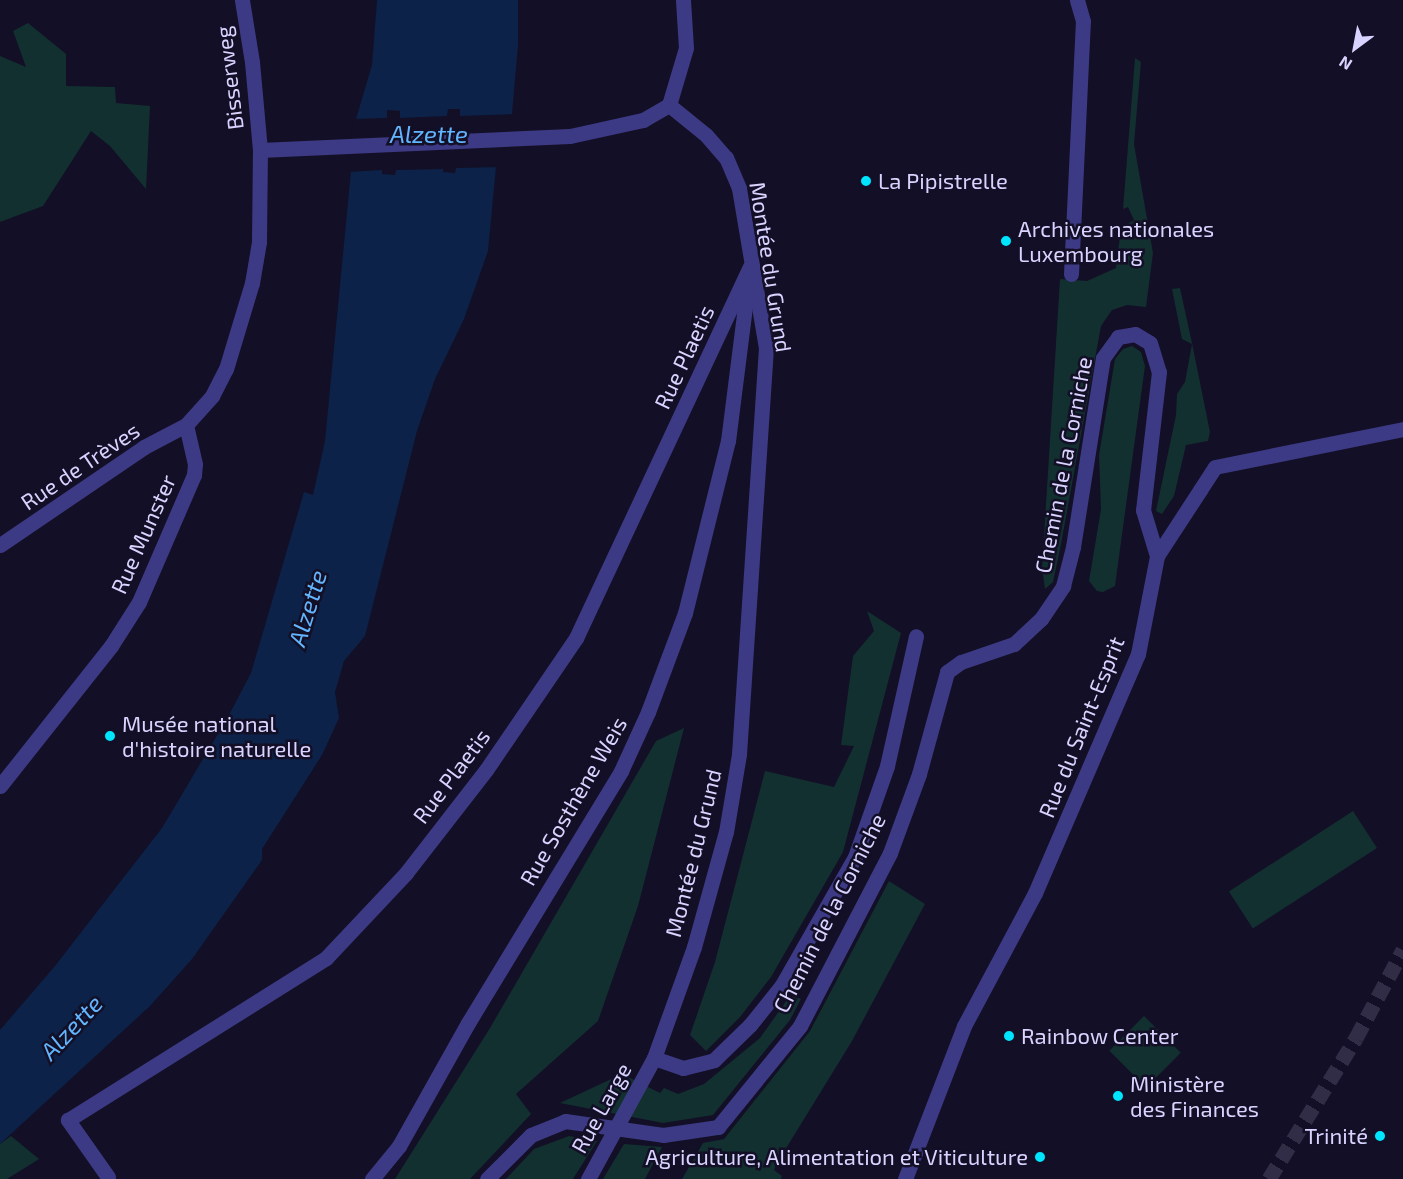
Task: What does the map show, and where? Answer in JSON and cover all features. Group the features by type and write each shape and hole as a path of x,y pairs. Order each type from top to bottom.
{"street":[{"name":"Bisserweg","path":"242,0 252,62 260,150"},
{"path":"186,425 212,396 226,369 252,283 259,242 260,150 522,140 615,128 643,120 669,105 686,48 683,0"},
{"path":"1071,274 1083,21 1077,0"},
{"name":"Montée du Grund","path":"654,1058 694,947 726,832 740,754 766,348 750,267 739,188 726,158 706,135 669,105"},
{"name":"Rue Plaetis","path":"108,1177 68,1120 326,958 406,873 486,770 576,638 750,267"},
{"name":"Rue Sosthène Weis","path":"372,1179 399,1146 468,1023 621,771 648,712 685,613 728,441 750,267"},
{"name":"Chemin de la Corniche","path":"487,1179 531,1135 565,1121 663,1135 718,1127 800,1026 890,853 919,774 947,672 961,662 1014,644 1041,619 1063,586 1073,547 1103,358 1118,337 1135,334 1150,343 1159,372 1143,510 1156,556"},
{"name":"Rue de Trèves","path":"0,545 144,447 186,425"},
{"name":"Rue Munster","path":"0,786 85,681 139,602 194,475 195,464 186,425"},
{"name":"Rue du Saint-Esprit","path":"905,1179 964,1026 1049,864 1138,654 1156,556 1215,467 1403,429"},
{"path":"654,1058 683,1068 714,1060 750,1025 782,985 855,857 887,766 916,636"},
{"name":"Rue Large","path":"588,1179 654,1058"}],"green space":[{"path":"28,23 66,54 66,86 115,87 116,103 150,106 146,189 110,146 91,131 43,206 0,222 0,56 26,67 13,31"},
{"path":"1135,58 1141,62 1134,144 1153,253 1146,307 1127,305 1112,310 1101,326 1053,582 1045,589 1042,568 1060,279 1087,281 1116,268 1121,228 1134,220 1128,207 1123,209"},
{"path":"1180,288 1192,343 1210,432 1208,441 1186,445 1174,496 1162,514 1156,511 1176,415 1177,394 1185,382 1192,344 1182,339 1172,289"},
{"path":"1132,346 1141,352 1145,366 1115,586 1103,592 1097,591 1089,581 1101,509 1099,455 1115,359 1123,349"},
{"path":"867,611 901,633 843,852 771,977 740,1017 706,1051 690,1035 715,962 765,771 834,787 854,746 841,745 853,656 874,631"},
{"path":"684,728 638,906 598,1021 516,1094 531,1114 470,1179 395,1179 490,1028 656,741"},
{"path":"1353,811 1377,848 1253,929 1229,892"},
{"path":"889,881 925,904 852,1041 777,1163 774,1170 782,1176 781,1179 682,1179 703,1143 724,1139 810,1031"},
{"path":"795,996 801,999 790,1020 713,1115 663,1123 560,1103 622,1074 660,1093 664,1088 678,1094 704,1084 760,1038 789,997"},
{"path":"1144,1016 1181,1053 1146,1087 1109,1051"},
{"path":"11,1136 39,1159 7,1179 0,1179 0,1144"},
{"path":"569,1136 597,1141 573,1179 506,1179 534,1149"},
{"path":"624,1144 662,1147 645,1179 603,1179"}],"water":[{"name":"Alzette","path":"377,0 518,0 518,45 512,114 496,167 488,251 464,319 435,379 417,431 365,636 344,661 335,692 339,718 322,755 262,849 262,860 192,959 150,1006 0,1144 0,1030 55,966 162,828 228,717 251,673 304,492 313,495 325,441 356,119 372,65"}],"pier":[{"path":"448,109 460,109 460,116 515,114 500,167 456,168 455,173 443,172 443,169 396,170 395,175 382,174 382,170 347,172 353,119 387,118 387,110 400,111 400,118 447,116"}],"tunnel":[{"path":"1269,1179 1356,1038 1403,950"}],"place":[{"name":"La Pipistrelle","path":"866,181"},
{"name":"Archives nationales Luxembourg","path":"1006,241"},
{"name":"Musée national d'histoire naturelle","path":"110,736"},
{"name":"Rainbow Center","path":"1009,1036"},
{"name":"Ministère des Finances","path":"1118,1096"},
{"name":"Trinité","path":"1380,1136"},
{"name":"Agriculture, Alimentation et Viticulture","path":"1040,1157"}]}
